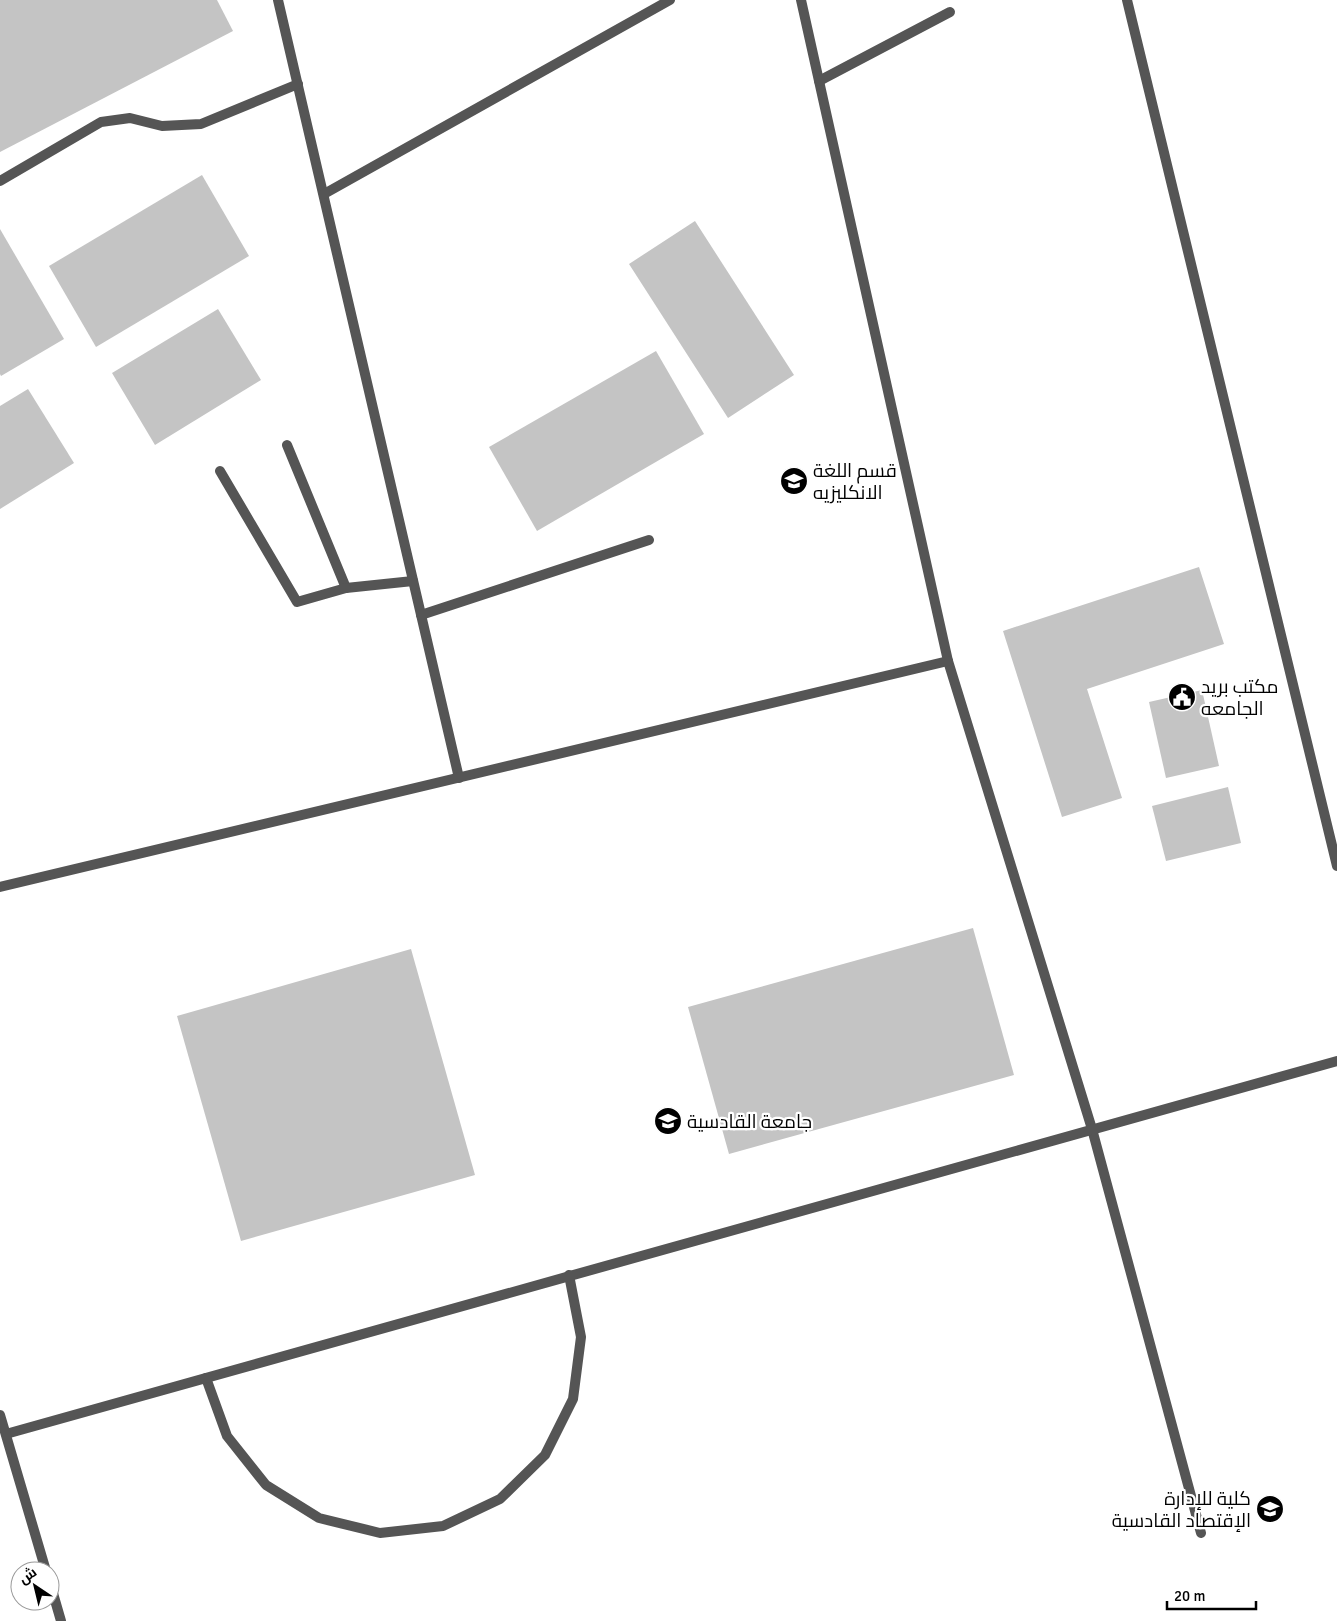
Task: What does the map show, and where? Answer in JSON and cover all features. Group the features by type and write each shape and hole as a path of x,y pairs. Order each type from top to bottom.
{"street":[{"path":"278,0 459,778"},
{"path":"324,194 670,0"},
{"path":"801,0 948,661 1092,1129 1201,1533"},
{"path":"1126,0 1337,866"},
{"path":"819,81 950,12"},
{"path":"0,181 101,122 130,118 162,126 201,124 298,84"},
{"path":"287,445 346,588"},
{"path":"220,471 297,602 346,588 413,581"},
{"path":"421,616 649,540"},
{"path":"0,887 948,661"},
{"path":"6,1434 1337,1061"},
{"path":"206,1378 227,1436 266,1485 319,1518 380,1532 443,1526 500,1499 545,1455 573,1399 581,1337 569,1275"},
{"path":"0,1415 43,1561"}],"building":[{"path":"0,0 217,0 233,31 0,152"},
{"path":"202,175 249,256 96,347 49,266"},
{"path":"695,221 794,375 728,418 629,264"},
{"path":"0,229 64,339 1,376 0,374"},
{"path":"218,309 261,380 155,445 112,373"},
{"path":"656,351 704,434 537,531 489,447"},
{"path":"28,389 74,463 0,509 0,406"},
{"path":"1199,567 1224,644 1087,689 1122,798 1062,817 1003,631"},
{"path":"1202,690 1219,766 1166,778 1149,702"},
{"path":"1228,787 1241,843 1166,861 1152,806"},
{"path":"973,928 1014,1075 729,1154 688,1007"},
{"path":"411,949 475,1175 241,1241 177,1016"}],"place":[{"name":"قسم اللغة الانكليزيه","path":"794,481"},
{"name":"مكتب بريد الجامعه","path":"1182,697"},
{"name":"جامعة القادسية","path":"668,1121"},
{"name":"كلية للإدارة الإقتصاد القادسية","path":"1270,1509"}]}
